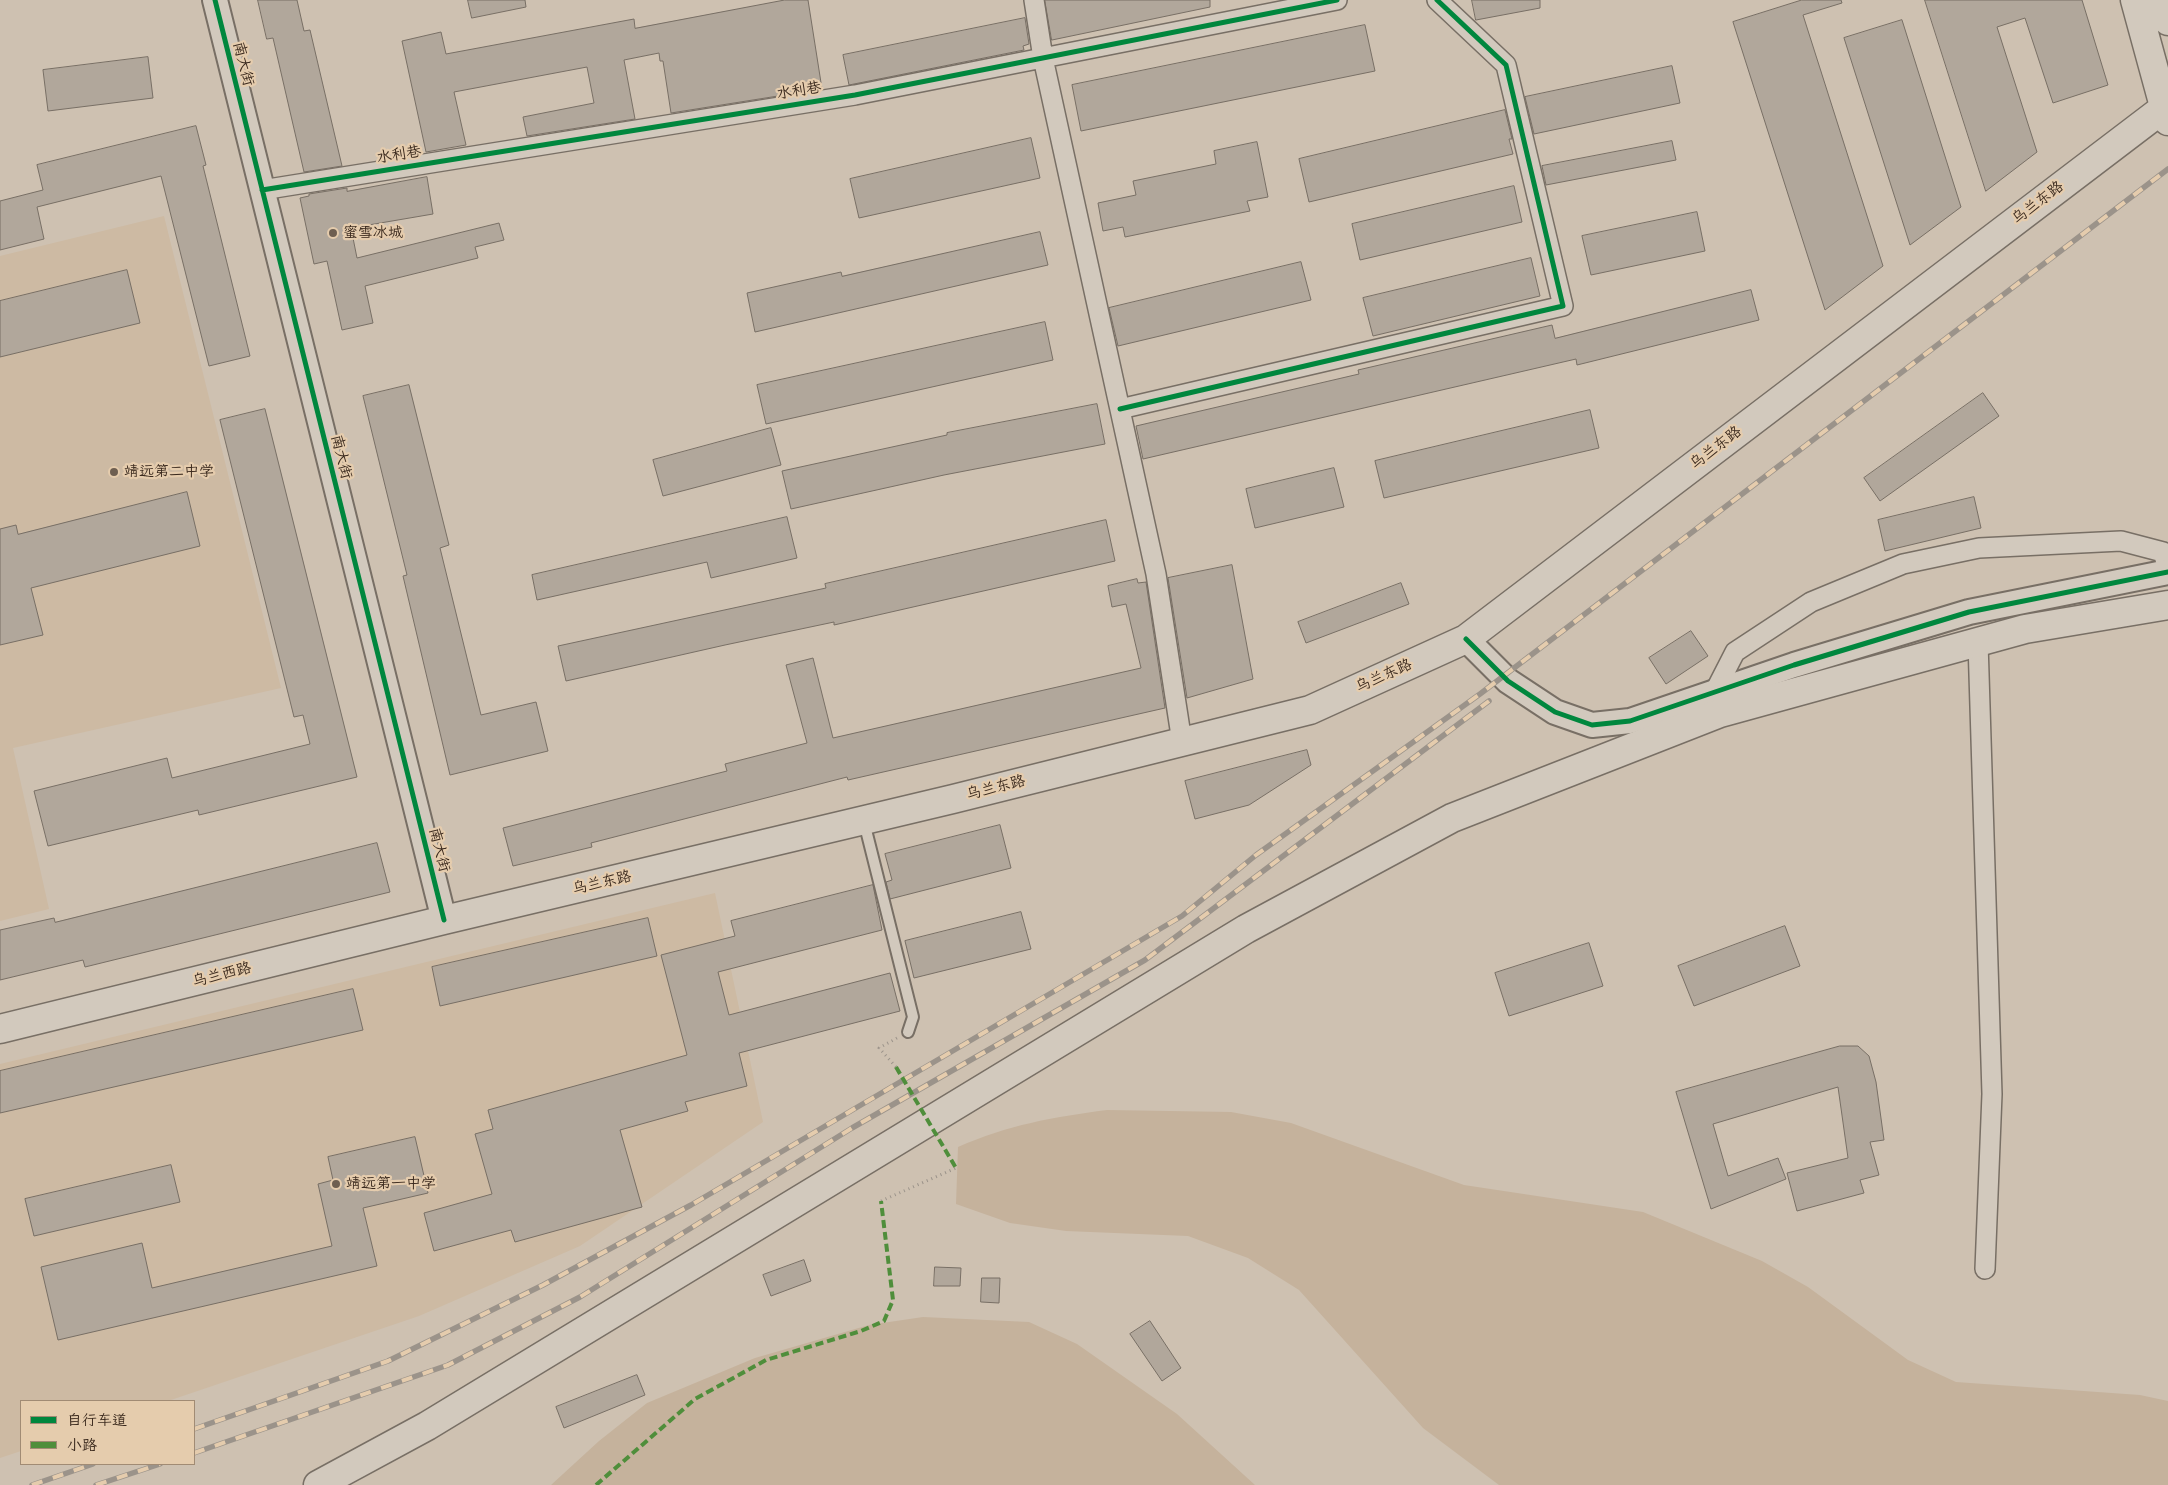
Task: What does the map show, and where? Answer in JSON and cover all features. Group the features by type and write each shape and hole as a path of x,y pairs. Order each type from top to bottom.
{"main road":[{"path":"2135,0 2167,111"},
{"path":"2162,0 2168,21"},
{"name":"乌兰东路","path":"444,920 864,820 1310,710 1466,639 2167,111"},
{"path":"318,1485 427,1426 1246,929 1452,818 1720,713 2025,629 2168,605"},
{"name":"乌兰西路","path":"0,1029 444,920"}],"street":[{"name":"南大街","path":"214,0 444,920"},
{"path":"1034,0 1043,58 1156,574 1182,742"},
{"name":"水利巷","path":"262,190 856,94 1337,0"},
{"path":"1120,409 1563,306 1506,65 1437,0"},
{"path":"1466,639 1516,686 1555,712 1592,725 1630,721 1714,693 1794,665 1969,612 2168,570 2163,552 2121,541 1979,548 1903,564 1811,602 1735,652 1714,693"},
{"path":"1978,642 1992,1094 1986,1269"}],"lane":[{"path":"864,820 913,1017 908,1032"}],"path":[{"path":"896,1067 879,1048 908,1032"},
{"path":"881,1201 956,1168"}],"shaded area":[{"name":"靖远第二中学","path":"164,216 281,688 13,748 49,909 0,921 0,256"},
{"name":"靖远第一中学","path":"715,893 763,1122 580,1246 419,1316 171,1400 20,1400 20,1451 0,1458 0,1064"},
{"path":"1107,1110 1231,1112 1291,1123 1464,1185 1643,1212 1762,1261 1808,1287 1908,1360 1956,1382 2140,1395 2168,1401 2168,1485 1499,1485 1423,1428 1299,1290 1248,1258 1188,1236 1066,1231 1010,1223 956,1204 958,1147 1013,1127"},
{"path":"923,1317 1029,1322 1077,1344 1177,1414 1255,1485 551,1485 599,1441 647,1403 755,1358 869,1325"}],"building":[{"path":"258,0 297,0 304,31 310,30 342,166 304,172 273,38 267,39"},
{"path":"468,0 525,0 526,7 472,18"},
{"path":"785,0 808,0 822,89 671,113 663,61 660,61 659,53 624,60 635,119 527,136 523,117 594,103 587,67 454,92 466,145 426,152 402,41 441,32 446,54 634,19 635,28"},
{"path":"1045,0 1210,0 1210,7 1052,40"},
{"path":"1472,0 1540,0 1540,8 1476,20"},
{"path":"1802,0 1841,0 1842,3 1803,15 1883,266 1825,310 1733,22"},
{"path":"1925,0 2082,0 2108,85 2053,103 2025,18 1997,27 2037,152 1986,191"},
{"path":"1025,18 1029,44 1023,46 1024,50 849,85 843,55"},
{"path":"1902,20 1961,207 1910,245 1844,38"},
{"path":"1365,25 1375,71 1081,131 1072,85"},
{"path":"148,57 153,98 48,111 43,70"},
{"path":"1672,66 1680,103 1534,134 1525,97"},
{"path":"1505,110 1512,139 1509,139 1513,154 1309,202 1299,159"},
{"path":"196,126 206,165 203,166 250,356 209,366 161,176 37,207 44,239 0,250 0,201 43,190 37,165"},
{"path":"1031,138 1040,178 859,218 850,179"},
{"path":"1672,141 1676,160 1546,185 1542,166"},
{"path":"1257,142 1268,197 1247,201 1250,211 1125,237 1123,227 1103,231 1098,203 1136,195 1133,181 1216,164 1214,151"},
{"path":"427,177 433,214 351,228 357,258 499,223 504,240 475,247 478,258 365,286 373,323 342,330 327,261 314,264 300,198 309,196 309,194 347,188 347,191"},
{"path":"1514,186 1522,222 1360,260 1352,224"},
{"path":"1697,212 1705,251 1591,275 1582,236"},
{"path":"1040,232 1048,265 755,332 747,293 841,272 842,276"},
{"path":"1531,258 1540,296 1373,336 1363,298"},
{"path":"1301,262 1311,300 1118,346 1109,308"},
{"path":"127,270 140,323 0,357 0,301"},
{"path":"1751,290 1759,320 1577,365 1576,359 1143,459 1136,426 1359,374 1358,370 1552,325 1555,338"},
{"path":"1045,322 1053,360 766,424 757,385"},
{"path":"409,385 449,545 440,548 481,715 536,702 548,751 450,775 403,576 407,575 363,396"},
{"path":"1983,393 1999,416 1880,501 1864,478"},
{"path":"1097,404 1105,444 944,475 791,509 782,471 947,435 947,433"},
{"path":"265,409 357,777 199,815 198,810 48,846 34,791 167,758 172,778 310,744 303,715 294,717 220,420"},
{"path":"1590,410 1599,448 1384,498 1375,461"},
{"path":"771,428 781,465 663,496 653,460"},
{"path":"1334,468 1344,507 1255,528 1246,489"},
{"path":"187,492 200,546 31,588 43,635 0,645 0,529 16,525 18,534"},
{"path":"1974,497 1981,528 1885,551 1878,520"},
{"path":"787,517 797,558 711,578 707,562 537,600 532,575"},
{"path":"1106,520 1115,561 834,625 834,622 566,681 558,646 826,588 825,584"},
{"path":"1232,565 1253,679 1187,698 1168,578"},
{"path":"1137,579 1138,583 1146,582 1165,708 848,780 847,777 591,843 592,847 513,866 503,828 727,771 725,764 807,743 786,665 813,658 833,738 1141,668 1126,604 1112,607 1108,586"},
{"path":"1401,583 1409,604 1306,643 1298,622"},
{"path":"1691,631 1708,656 1666,684 1649,658"},
{"path":"1307,750 1311,765 1249,805 1195,819 1185,781"},
{"path":"1000,825 1011,868 890,899 886,882 892,880 885,854"},
{"path":"377,843 390,892 85,967 83,960 0,980 0,930 54,918 55,922"},
{"path":"873,885 882,930 718,972 729,1015 890,973 900,1011 739,1053 747,1086 685,1102 688,1111 620,1130 642,1207 515,1242 511,1230 434,1251 424,1213 492,1194 475,1134 493,1129 488,1110 687,1055 661,955 735,936 731,921"},
{"path":"1021,912 1031,949 914,978 905,941"},
{"path":"648,918 657,956 440,1006 432,967"},
{"path":"1785,926 1800,966 1694,1006 1678,966"},
{"path":"1589,943 1603,986 1509,1016 1495,973"},
{"path":"353,989 363,1030 0,1113 0,1071"},
{"path":"1840,1046 1858,1046 1869,1056 1876,1082 1884,1140 1870,1142 1879,1175 1860,1180 1864,1193 1797,1211 1787,1173 1848,1158 1838,1087 1713,1124 1728,1176 1778,1158 1786,1179 1711,1209 1676,1092"},
{"path":"415,1137 428,1193 363,1208 377,1266 58,1340 41,1267 142,1243 152,1288 332,1246 318,1184 333,1180 328,1157"},
{"path":"171,1165 180,1202 34,1236 25,1199"},
{"path":"804,1260 811,1281 771,1296 763,1275"},
{"path":"935,1267 961,1268 960,1286 934,1286"},
{"path":"982,1278 1000,1278 999,1303 981,1302"},
{"path":"1150,1321 1181,1368 1162,1381 1130,1334"},
{"path":"637,1375 645,1395 564,1428 556,1407"}],"railway":[{"path":"195,1429 388,1361 543,1285 691,1205 1182,916 1256,855 1480,694 2168,169"},
{"path":"195,1453 448,1365 580,1297 852,1128 1145,960 1489,701"},
{"path":"32,1485 90,1465"},
{"path":"96,1485 157,1465"}],"marked path":[{"path":"896,1067 956,1168"},
{"path":"596,1485 695,1399 766,1360 861,1331 884,1321 893,1300 881,1201"}],"cycle path":[{"path":"215,0 444,920"},
{"path":"262,190 855,95 1337,0"},
{"path":"1120,409 1563,306 1506,65 1437,0"},
{"path":"1466,639 1508,681 1555,712 1592,725 1630,721 1794,665 1969,612 2168,572"}],"place":[{"name":"蜜雪冰城","path":"333,233"},
{"name":"靖远第二中学","path":"114,472"},
{"name":"靖远第一中学","path":"336,1184"}]}
